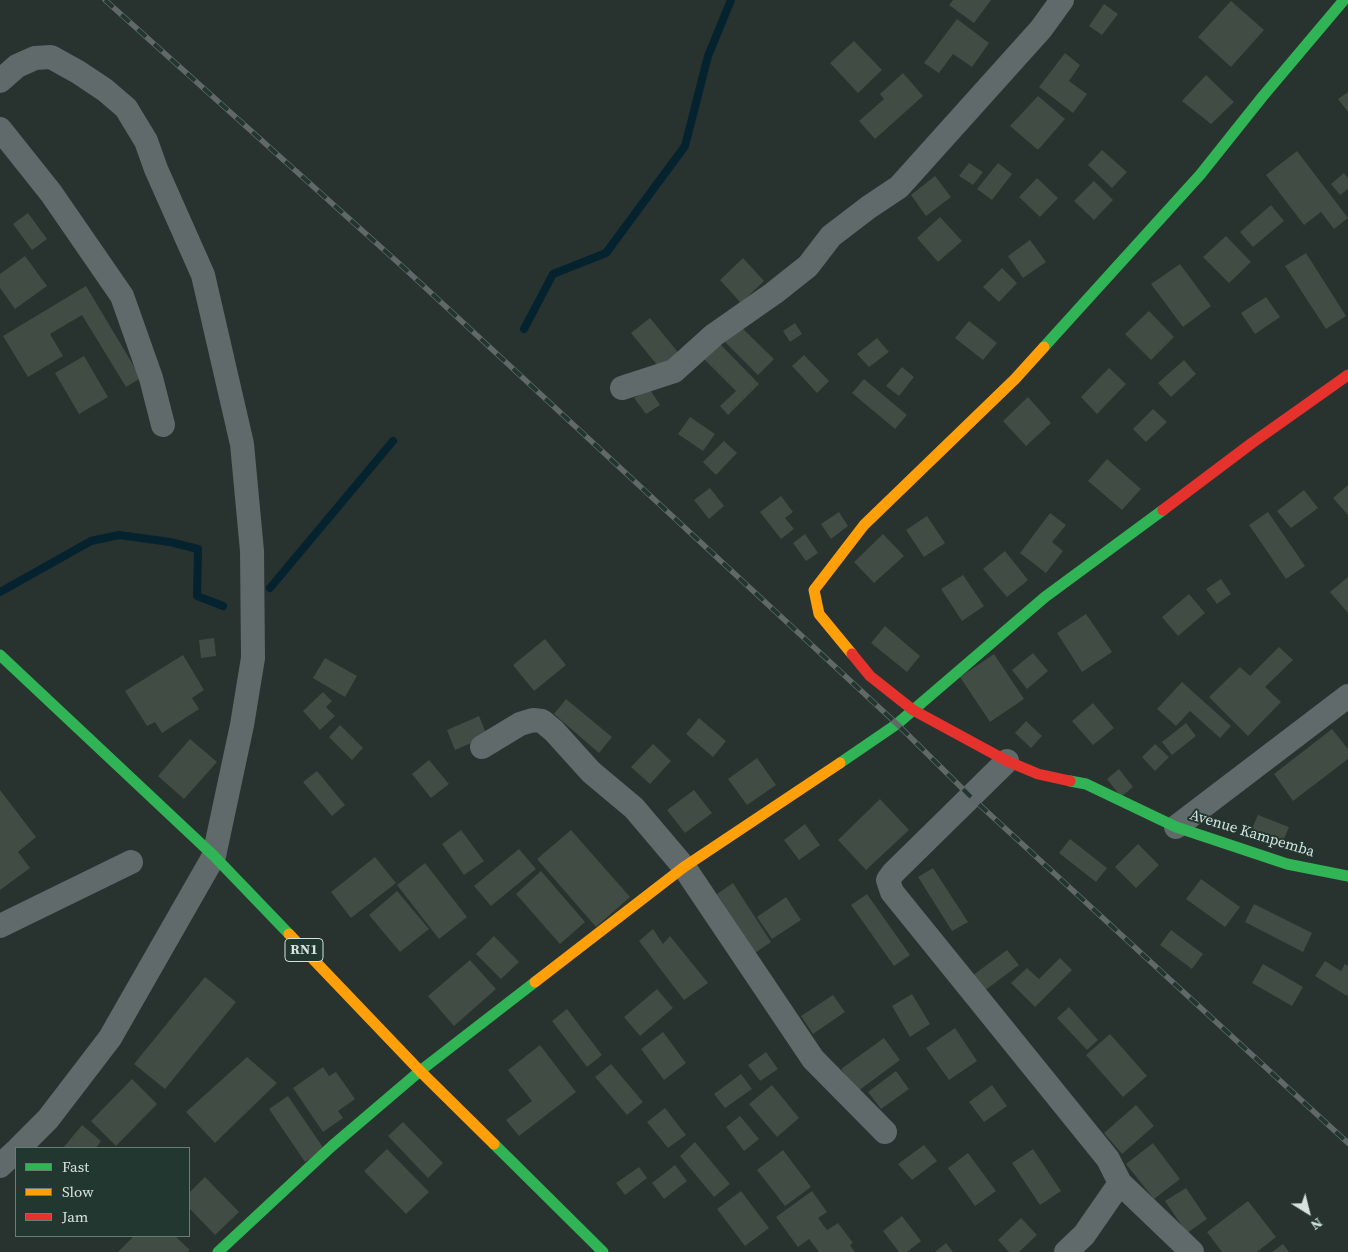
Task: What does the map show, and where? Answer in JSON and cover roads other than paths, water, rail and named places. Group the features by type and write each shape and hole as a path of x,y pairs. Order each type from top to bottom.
{"main road":[{"name":"Avenue Kampemba","path":"1344,0 1263,96 1200,176 1015,379 864,525 814,590 819,614 870,676 912,710 1007,762 1038,774 1086,784 1176,827 1287,864 1348,876"},
{"path":"218,1252 332,1146 420,1071 684,867 897,724 1045,597 1252,443 1348,375"},
{"name":"RN1","path":"0,655 214,856 420,1071 603,1252"}],"street":[{"path":"622,388 674,370 714,335 774,293 808,266 830,236 899,186 1041,29 1062,0"},
{"path":"0,81 17,66 35,58 50,57 106,90 126,108 146,141 203,275 242,444 252,551 253,658 242,725 214,856 110,1038 48,1119 20,1147"},
{"path":"0,129 51,193 122,296 151,378 163,425"},
{"path":"1176,827 1348,696"},
{"path":"482,747 520,724 533,720 542,721 554,731 591,772 634,808 684,867 813,1058 885,1132"},
{"path":"1007,762 893,873 888,880 892,892 1108,1159 1120,1183 1192,1252"},
{"path":"0,926 131,862"},
{"path":"0,1166 15,1152"},
{"path":"1066,1252 1090,1243 1120,1183"}],"waterway":[{"path":"524,329 553,274 606,253 685,146 708,56 731,0"},
{"path":"270,588 393,441"},
{"path":"0,592 91,541 119,535 170,542 198,549 197,596 223,606"}],"railway":[{"path":"105,0 403,267 897,724 971,797 1348,1143"}]}
